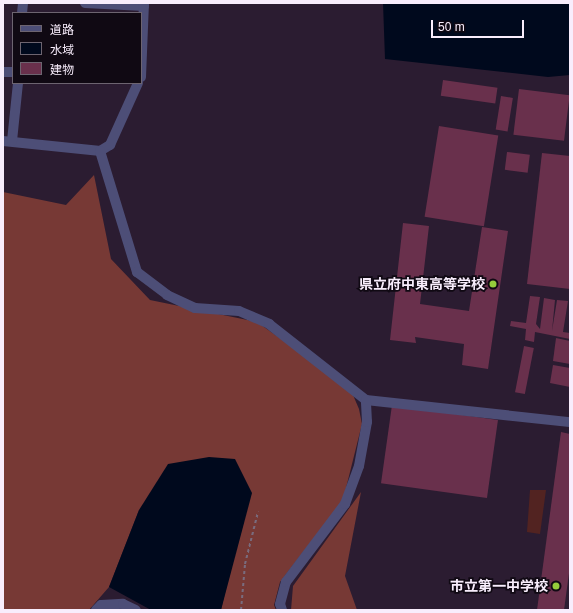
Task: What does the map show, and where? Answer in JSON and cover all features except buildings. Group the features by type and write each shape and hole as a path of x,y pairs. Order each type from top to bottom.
{"street":[{"path":"85,3 144,4 142,53"},
{"path":"18,84 8,141 100,151 110,145 138,84"},
{"path":"100,151 138,272 167,295 195,308 239,311 269,324 366,400 570,422"},
{"path":"282,610 280,604 286,582 345,504 359,466 367,422 366,400"},
{"path":"96,610 101,605 123,604 136,610"}],"path":[{"path":"241,610 245,564 258,512"}],"shaded area":[{"path":"94,175 111,259 150,300 257,322 350,388 359,409 362,424 343,500 280,582 274,605 276,610 221,610 232,564 139,510 109,587 89,610 3,610 3,192 66,205"},
{"path":"530,490 546,490 540,534 527,532"},
{"path":"361,492 345,576 357,610 291,610 293,586"}],"water":[{"path":"383,3 570,3 570,75 548,77 385,59"},
{"path":"209,457 235,459 252,493 221,610 151,610 109,587 139,510 168,464"}],"place":[{"name":"県立府中東高等学校","path":"493,284"},
{"name":"市立第一中学校","path":"556,586"}]}
